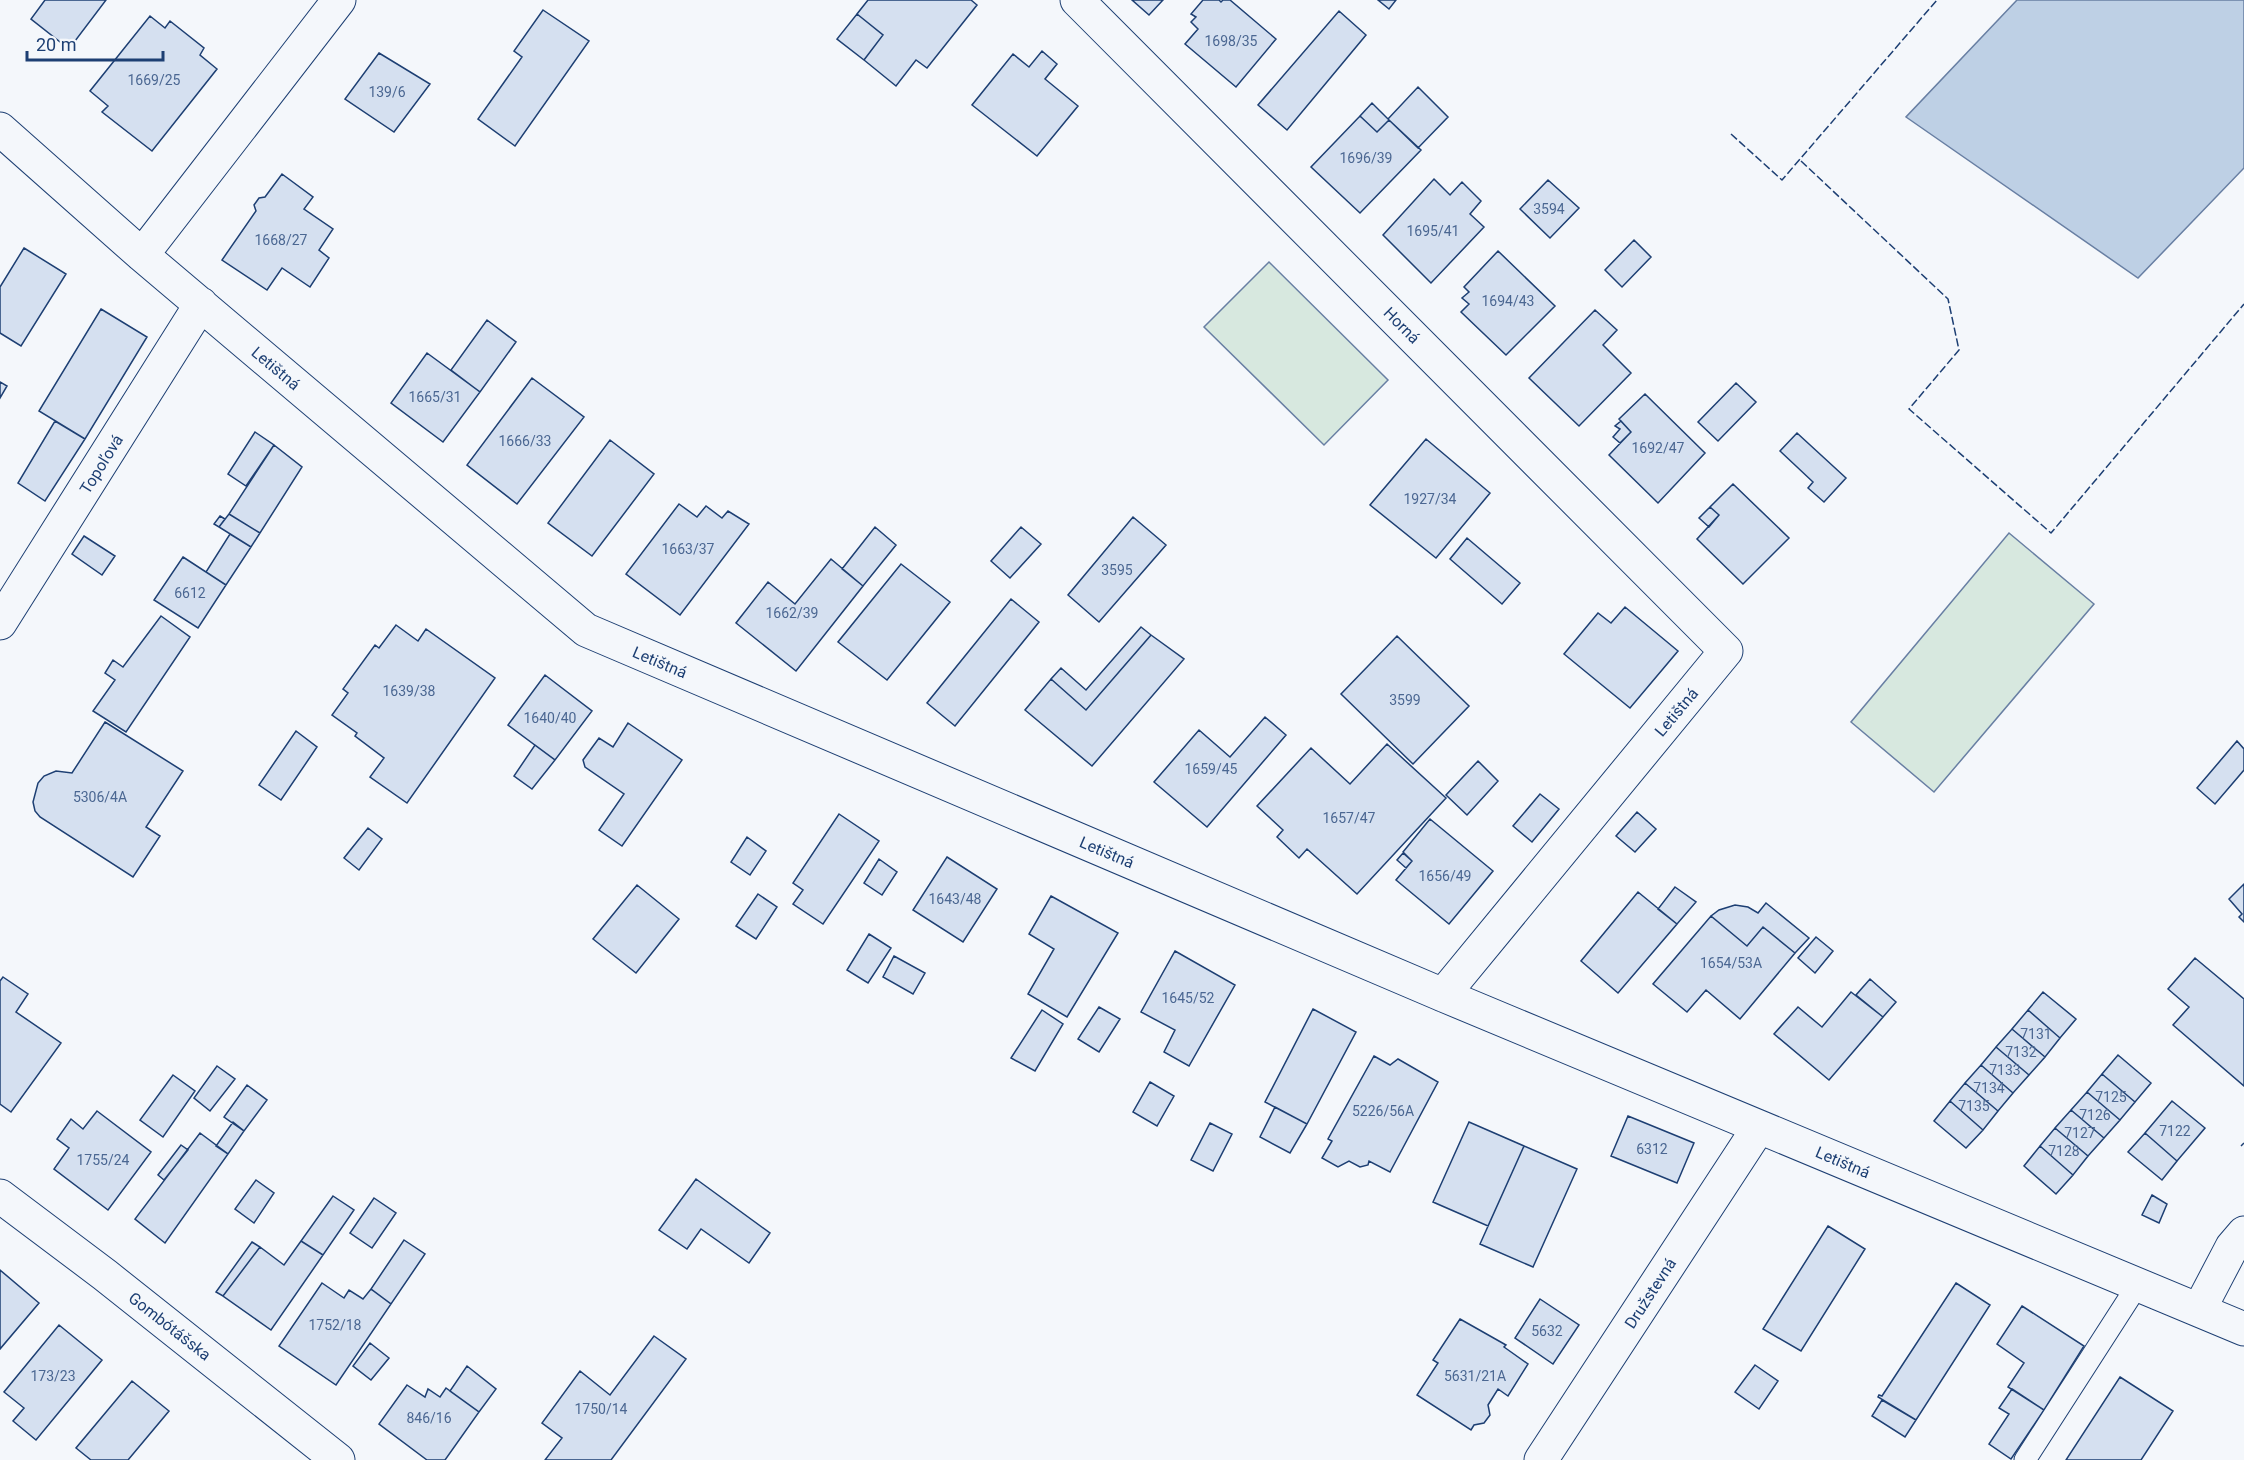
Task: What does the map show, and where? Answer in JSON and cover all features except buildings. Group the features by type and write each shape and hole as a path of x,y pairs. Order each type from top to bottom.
{"street":[{"path":"142,255 339,0"},
{"name":"Horná","path":"1077,0 1726,651"},
{"name":"Letištná","path":"0,129 142,255 586,630 1443,995 2244,1329"},
{"name":"Topoľová","path":"0,623 201,304"},
{"name":"Letištná","path":"1443,995 1726,651"},
{"name":"Družstevná","path":"1541,1460 1759,1127"},
{"name":"Gombótášska","path":"0,1196 105,1275 338,1460"},
{"path":"2199,1310 2232,1247 2244,1233"}],"lane":[{"path":"2025,1460 2137,1286"}],"shaded area":[{"path":"1269,262 1388,380 1324,445 1204,327"},
{"path":"2009,533 2094,604 1934,792 1851,722"}],"water":[{"path":"2017,0 2244,0 2244,168 2138,278 1906,117"}],"fence":[{"path":"1731,134 1782,180 1937,0"},
{"path":"1801,161 1948,299 1959,350 1909,409 2051,533 2244,304"},
{"path":"2241,1146 2244,1143"}]}
